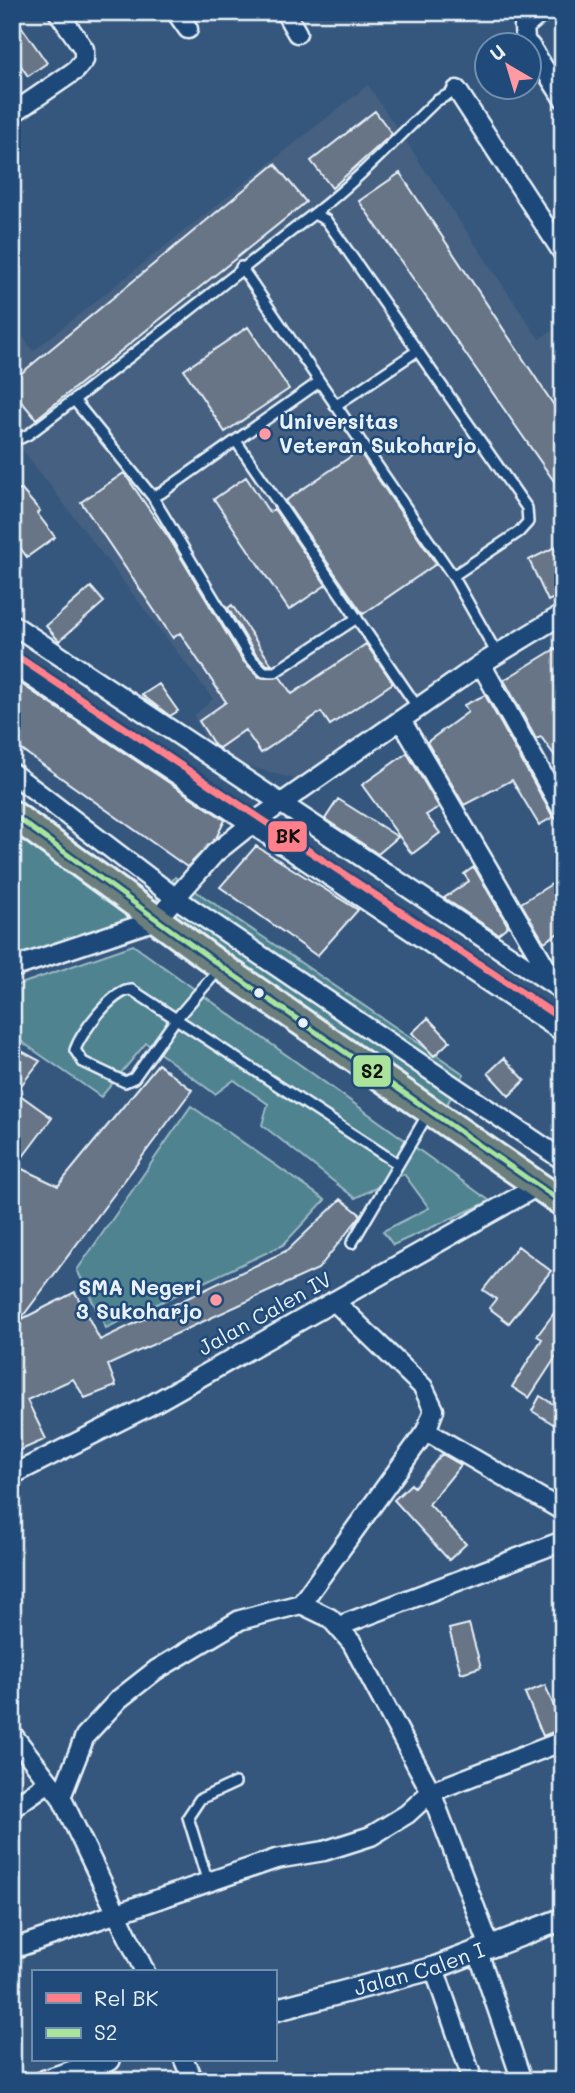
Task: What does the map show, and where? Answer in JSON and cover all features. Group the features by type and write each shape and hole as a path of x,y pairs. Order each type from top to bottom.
{"main road":[{"path":"12,814 156,920 429,1112 554,1193"}],"street":[{"path":"16,111 76,70 84,60 84,49 58,12"},
{"path":"176,12 188,29"},
{"path":"285,12 297,33"},
{"path":"524,32 524,27 542,12"},
{"path":"544,69 563,98"},
{"path":"457,90 563,253"},
{"path":"12,968 156,920 215,853 279,802 481,664 563,614"},
{"path":"12,624 560,990"},
{"path":"12,664 563,1032"},
{"path":"481,664 563,811"},
{"path":"401,720 560,990"},
{"path":"12,774 177,899 563,1160"},
{"name":"Jalan Calen IV","path":"12,1475 149,1406 334,1301 554,1193"},
{"path":"61,1797 85,1736 119,1699 156,1670 240,1620 301,1604 426,1431 434,1410 431,1399 334,1301"},
{"path":"426,1431 563,1511"},
{"path":"339,1626 563,1541"},
{"path":"301,1604 339,1626 352,1643 430,1792 484,1950 522,2081"},
{"path":"12,1734 61,1797 144,1970"},
{"path":"12,1949 276,1859 324,1851 371,1836 407,1814 430,1792 563,1741"},
{"path":"12,1808 49,1782"},
{"name":"Jalan Calen I","path":"276,2010 434,1968 563,1919"},
{"path":"434,1968 473,2081"},
{"path":"45,2081 103,2062"},
{"path":"185,2062 193,2081"}],"lane":[{"path":"12,437 21,438 29,434 181,318 241,267 314,214 436,101 457,90"},
{"path":"314,214 326,220 527,508 528,522 519,532 453,576"},
{"path":"241,267 453,576 497,654"},
{"path":"335,406 417,351"},
{"path":"152,496 161,493 318,382"},
{"path":"74,400 152,496 249,657 264,672 275,673 291,664 357,618"},
{"path":"236,441 418,708"},
{"path":"222,967 176,1019 134,1078 125,1082 83,1062 75,1050 79,1040 116,993 132,990 176,1019 398,1164"},
{"path":"352,1243 429,1112"},
{"path":"208,1883 188,1817 200,1798 235,1783"}],"shaded area":[{"name":"Universitas Veteran Sukoharjo","path":"368,85 539,339 563,324 563,333 554,338 563,351 563,419 491,314 454,339 526,445 563,421 532,449 563,494 563,544 529,560 548,600 563,594 563,615 301,781 213,756 194,716 213,699 12,436 12,390 37,419 160,319 12,381 12,322 33,351","holes":["375,111 396,139 332,188 311,160","275,165 306,203 176,307 146,269","399,174 492,310 452,337 359,201","248,327 289,389 226,432 184,371","360,450 437,563 363,614 286,501","125,473 216,608 173,638 81,502","246,478 321,588 289,609","232,605 309,720 261,753 183,638","367,643 394,682 330,725 304,686","225,703 244,731 217,749 199,721"]}],"green space":[{"path":"12,831 135,921 12,957"},
{"path":"175,877 464,1074 446,1106 151,906"},
{"path":"133,945 490,1201 393,1245 383,1231 429,1208 404,1174 355,1198 262,1125 268,1104 234,1080 215,1094 146,1043 101,1097 12,1035 12,987"},
{"path":"191,1106 325,1200 283,1245 106,1328 77,1270"}],"building":[{"path":"12,13 47,63 28,76 12,53"},
{"path":"375,111 392,134 332,188 311,161"},
{"path":"275,164 306,202 36,419 12,390 12,381"},
{"path":"400,173 563,419 563,494 359,201"},
{"path":"248,327 289,389 225,432 184,370"},
{"path":"359,451 436,564 363,614 285,501"},
{"path":"124,473 171,541 243,661 259,677 280,677 292,694 366,644 393,683 330,725 321,712 261,753 245,730 219,748 215,746 199,721 226,702 180,633 173,638 81,502"},
{"path":"246,477 269,512 274,509 326,585 289,610 214,499"},
{"path":"21,489 40,511 37,513 55,537 27,557 12,537 12,496"},
{"path":"563,543 563,594 548,601 529,560"},
{"path":"91,587 104,602 59,641 46,626"},
{"path":"232,605 272,665 267,665 255,653 228,608"},
{"path":"563,644 563,767 541,737 536,739 504,680"},
{"path":"12,678 225,820 216,838 187,867 12,743"},
{"path":"159,684 178,711 170,716 142,695"},
{"path":"485,695 553,817 539,825 512,780 464,805 427,742 468,712 464,705"},
{"path":"407,753 439,807 426,815 440,833 412,854 362,785"},
{"path":"338,799 398,837 378,854 325,819"},
{"path":"256,846 358,910 317,956 220,887"},
{"path":"474,867 508,926 498,934 444,898 469,881 464,874"},
{"path":"563,877 563,930 544,942 521,903"},
{"path":"428,1018 450,1041 434,1056 412,1033"},
{"path":"12,1046 40,1061 16,1092 52,1118 16,1166 58,1186 158,1064 192,1090 20,1320 75,1292 100,1340 288,1250 341,1199 361,1215 318,1269 108,1365 116,1386 85,1398 73,1379 27,1400 46,1439 12,1454"},
{"path":"504,1058 525,1080 509,1096 488,1073"},
{"path":"518,1246 551,1271 509,1323 489,1308 496,1299 483,1290"},
{"path":"563,1301 563,1346 529,1398 512,1387 542,1339 537,1336"},
{"path":"540,1396 563,1410 563,1430 532,1411"},
{"path":"442,1454 461,1465 429,1504 466,1544 449,1560 394,1500 411,1484 414,1487"},
{"path":"469,1624 481,1667 461,1673 449,1629"},
{"path":"545,1685 563,1728 543,1736 525,1693"}],"rail line":[{"name":"BK","path":"12,653 563,1020"}],"transit line":[{"name":"S2","path":"12,814 222,967 563,1203"}],"place":[{"name":"Universitas Veteran Sukoharjo","path":"265,434"},
{"name":"SMA Negeri 3 Sukoharjo","path":"216,1300"}]}
